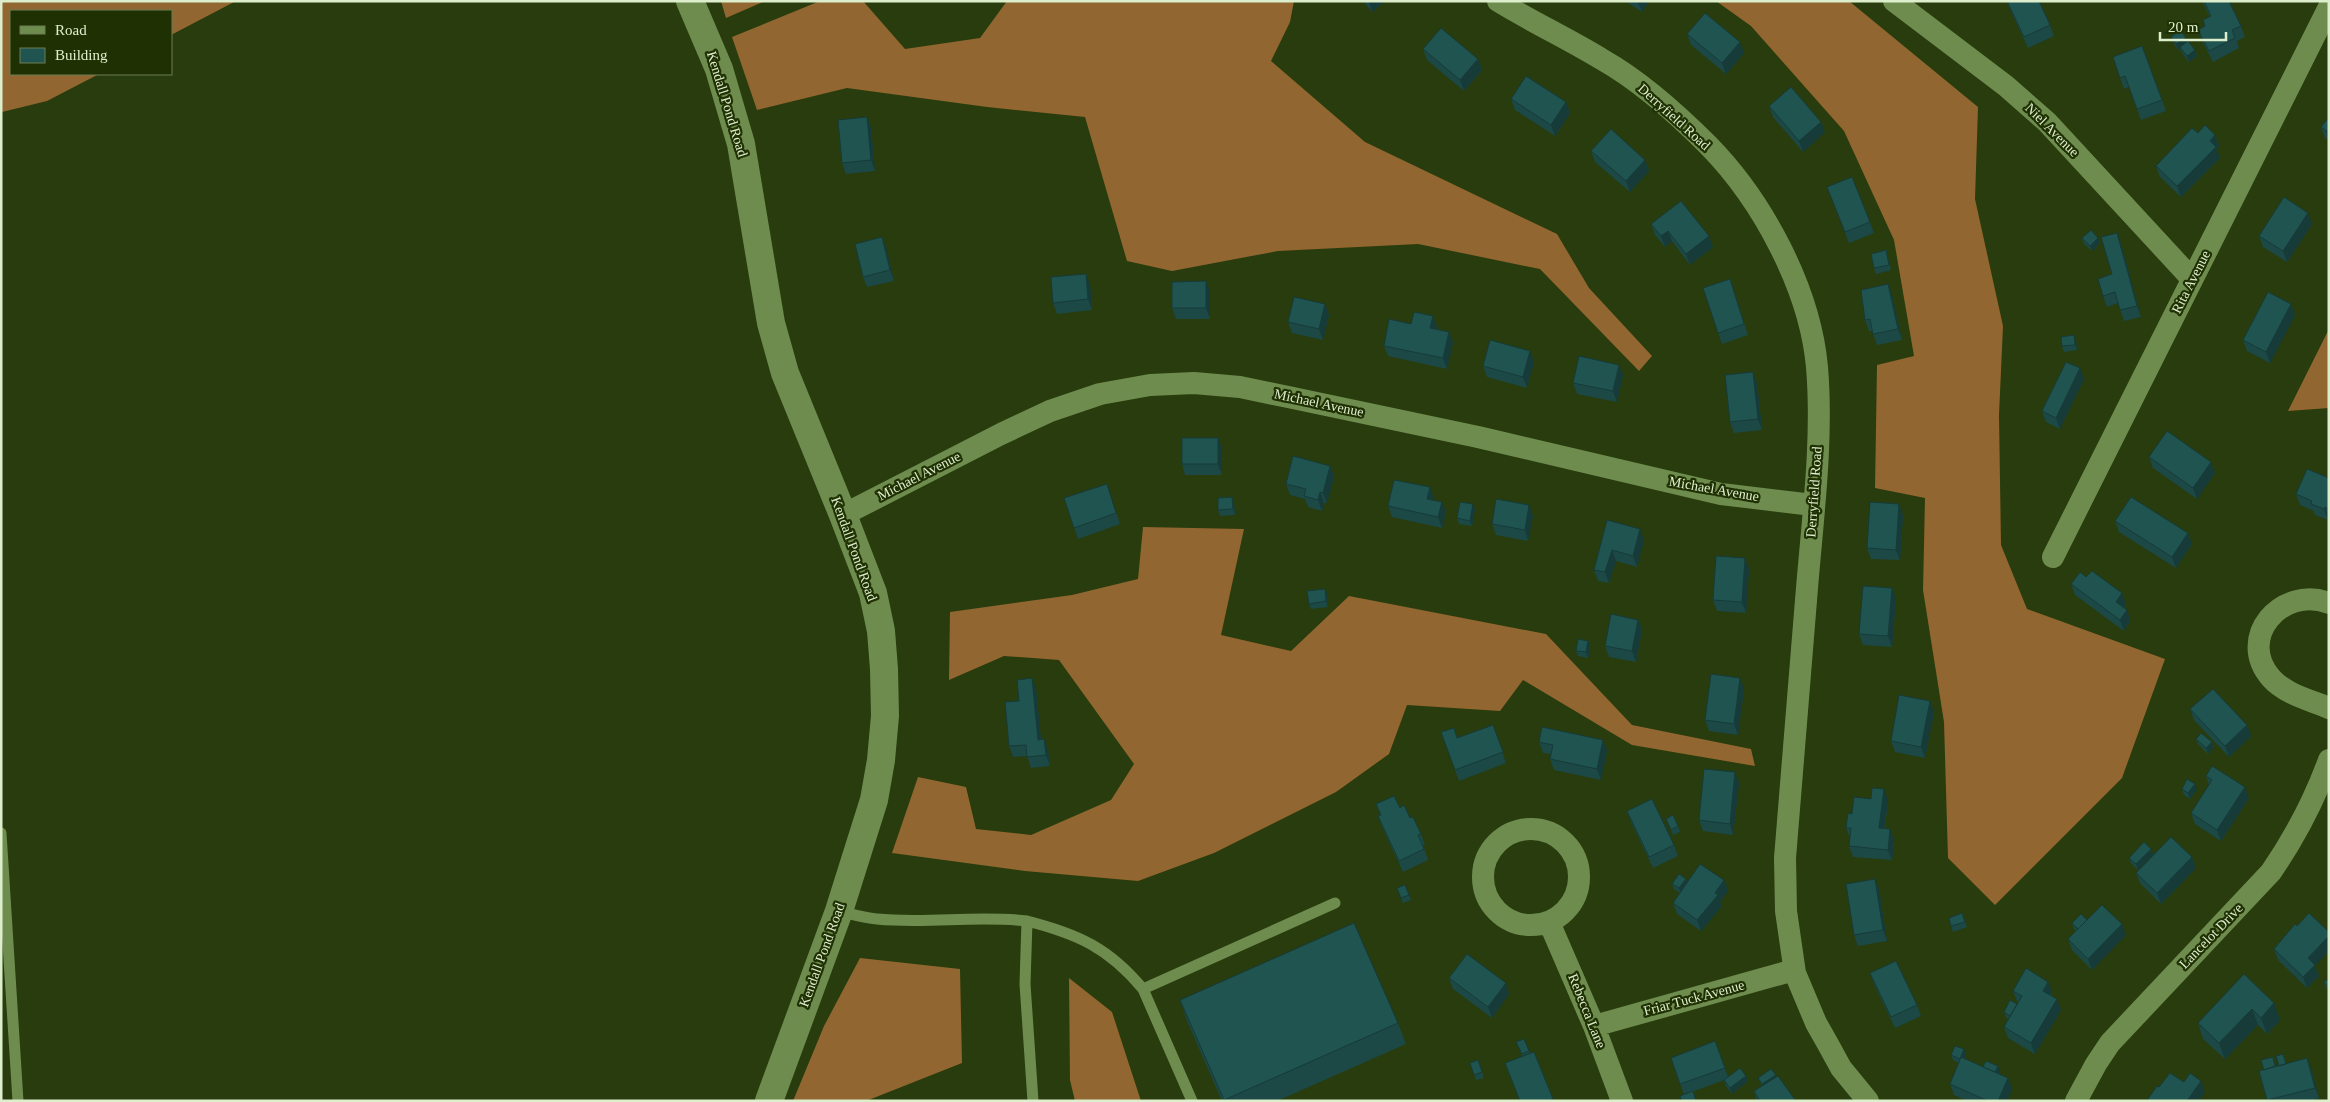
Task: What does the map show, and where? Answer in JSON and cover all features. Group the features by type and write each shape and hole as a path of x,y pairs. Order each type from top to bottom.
{"street":[{"name":"Kendall Pond Road","path":"690,1 720,69 741,144 768,306 784,373 843,515 872,593 881,631 885,716 881,760 874,800 839,911 769,1101"},
{"name":"Derryfield Road","path":"1498,1 1605,61 1648,91 1710,147 1756,205 1788,264 1811,332 1817,365 1818,401 1813,505 1785,858 1786,911 1794,970 1816,1023 1841,1068 1868,1101"},
{"name":"Niel Avenue","path":"1894,1 2006,86 2047,122 2192,279"},
{"name":"Rita Avenue","path":"2053,557 2329,7"},
{"name":"Michael Avenue","path":"843,515 1050,411 1100,394 1150,385 1194,383 1240,387 1322,404 1478,437 1721,494 1813,505"},
{"path":"2329,603 2309,598 2289,602 2280,607 2266,623 2262,632 2260,651 2265,670 2278,685 2329,708"},
{"name":"Lancelot Drive","path":"2076,1101 2087,1079 2110,1043 2271,872 2311,805 2329,760"},
{"path":"1532,829 1552,834 1568,846 1578,863 1579,884 1577,893 1566,910 1549,922 1531,926 1512,922 1497,912 1486,896 1483,878 1486,859 1496,844 1512,833 1532,829"},
{"name":"Rebecca Lane","path":"1549,922 1594,1026 1622,1101"},
{"name":"Friar Tuck Avenue","path":"1594,1026 1794,970"}],"lane":[{"path":"1,833 18,1101"},
{"path":"1144,989 1335,903"},
{"path":"839,911 874,919 896,921 1002,918 1027,921 1062,930 1086,940 1108,954 1132,975 1144,989 1192,1101"},
{"path":"1027,921 1025,984 1033,1101"}],"shaded area":[{"path":"1,1 236,1 172,34 172,10 10,10 10,75 97,75 47,101 2,112"},
{"path":"721,1 765,1 726,18"},
{"path":"820,1 863,1 905,49 980,38 1007,1 1294,1 1290,22 1271,61 1365,142 1557,234 1589,288 1652,356 1639,371 1540,269 1418,244 1278,251 1172,271 1127,261 1085,117 987,107 847,88 757,110 732,37"},
{"path":"1716,1 1849,1 1978,107 1975,199 2003,326 1999,415 2001,545 2027,609 2165,659 2122,778 1995,905 1948,858 1944,722 1923,590 1925,498 1875,488 1877,365 1914,356 1894,240 1844,131 1751,26"},
{"path":"2329,329 2329,408 2288,411"},
{"path":"1143,527 1244,529 1221,635 1291,651 1349,596 1546,634 1632,725 1751,749 1755,766 1632,745 1523,680 1500,711 1407,705 1389,754 1336,792 1214,853 1138,881 1025,871 892,853 918,777 966,787 976,829 1031,835 1111,800 1134,764 1059,660 1004,656 949,680 950,612 1072,595 1138,579"},
{"path":"860,958 960,969 962,1063 866,1101 793,1101 824,1026"},
{"path":"1069,978 1112,1012 1141,1101 1075,1101 1070,1080"}],"building":[{"path":"2007,1 2039,1 2050,25 2024,37"},
{"path":"2204,1 2229,1 2241,26 2232,30 2235,38 2209,51 2198,30 2205,26 2203,20 2211,16"},
{"path":"1705,13 1740,42 1722,63 1687,34"},
{"path":"1441,28 1478,59 1460,80 1423,49"},
{"path":"2180,30 2186,38 2176,44 2171,37"},
{"path":"2188,41 2195,50 2187,56 2180,47"},
{"path":"2142,46 2162,100 2137,109 2125,76 2120,78 2113,57"},
{"path":"1526,76 1566,102 1551,125 1511,99"},
{"path":"1791,87 1821,122 1799,141 1769,106"},
{"path":"867,117 871,160 842,163 838,120"},
{"path":"2329,117 2329,133 2321,127"},
{"path":"2205,125 2215,135 2210,141 2216,147 2177,186 2156,166 2192,128 2198,133"},
{"path":"1611,129 1645,160 1626,181 1591,151"},
{"path":"1852,177 1870,222 1845,232 1827,187"},
{"path":"2284,197 2308,213 2283,251 2259,236"},
{"path":"1681,201 1709,236 1686,254 1668,231 1661,236 1651,224"},
{"path":"2091,230 2098,238 2090,246 2082,238"},
{"path":"2117,233 2137,306 2120,310 2115,292 2103,296 2098,279 2112,274 2101,237"},
{"path":"882,237 890,270 863,277 855,244"},
{"path":"1886,250 1889,265 1874,268 1871,254"},
{"path":"1086,274 1088,299 1053,303 1051,277"},
{"path":"1730,279 1744,324 1718,333 1703,288"},
{"path":"1206,281 1206,308 1172,308 1172,282"},
{"path":"1888,284 1898,329 1873,334 1870,319 1865,320 1861,290"},
{"path":"2268,292 2291,304 2266,352 2243,340"},
{"path":"1294,297 1325,304 1319,329 1288,322"},
{"path":"1414,312 1433,316 1430,328 1449,332 1443,358 1384,346 1389,319 1411,324"},
{"path":"2074,335 2075,345 2062,346 2061,337"},
{"path":"1490,340 1530,351 1523,377 1483,366"},
{"path":"1579,356 1619,365 1613,391 1573,383"},
{"path":"2066,362 2080,368 2056,418 2042,411"},
{"path":"1753,372 1758,419 1730,422 1725,375"},
{"path":"2167,431 2211,462 2193,488 2149,457"},
{"path":"1182,438 1218,438 1218,464 1182,464"},
{"path":"1293,456 1330,466 1323,493 1320,492 1318,500 1304,496 1306,489 1286,484"},
{"path":"2307,469 2329,478 2329,509 2311,504 2312,501 2296,494"},
{"path":"1394,480 1430,487 1427,499 1442,502 1438,517 1388,506"},
{"path":"1107,484 1116,513 1074,528 1064,498"},
{"path":"1232,497 1233,509 1218,510 1218,498"},
{"path":"2131,497 2188,533 2172,557 2115,521"},
{"path":"1496,499 1529,505 1525,530 1492,524"},
{"path":"1460,502 1473,504 1470,521 1457,518"},
{"path":"1870,502 1899,504 1896,550 1867,548"},
{"path":"1607,520 1640,529 1633,556 1612,550 1605,572 1594,570"},
{"path":"1716,556 1745,558 1742,602 1713,600"},
{"path":"2092,571 2122,593 2116,602 2127,610 2120,620 2071,584 2080,572 2086,577"},
{"path":"1863,586 1892,588 1888,636 1859,634"},
{"path":"1325,589 1326,601 1309,604 1307,591"},
{"path":"1611,614 1638,620 1632,651 1605,646"},
{"path":"1578,639 1588,641 1586,652 1576,651"},
{"path":"1711,674 1740,678 1734,724 1705,720"},
{"path":"1032,678 1038,740 1044,739 1046,755 1027,757 1026,745 1009,746 1005,702 1019,701 1017,680"},
{"path":"2213,689 2247,725 2225,746 2190,709"},
{"path":"1899,695 1930,701 1921,747 1891,741"},
{"path":"1493,725 1503,752 1455,770 1441,732 1454,728 1457,738"},
{"path":"1542,727 1603,740 1597,769 1550,759 1553,745 1539,742"},
{"path":"2201,733 2212,742 2206,748 2196,739"},
{"path":"2212,766 2245,787 2217,830 2191,813 2212,780 2206,776"},
{"path":"1704,769 1735,772 1730,824 1699,820"},
{"path":"2187,779 2195,784 2188,793 2182,789"},
{"path":"1872,788 1884,789 1879,828 1890,829 1888,850 1849,846 1851,828 1846,828 1848,813 1852,814 1854,797 1871,799"},
{"path":"1394,796 1400,808 1404,805 1410,818 1413,817 1421,834 1418,835 1424,849 1399,861 1378,816 1381,815 1376,804"},
{"path":"1652,799 1674,845 1649,857 1627,811"},
{"path":"1673,815 1678,826 1671,830 1666,819"},
{"path":"2171,837 2192,857 2157,893 2136,873"},
{"path":"2144,842 2151,849 2136,864 2129,858"},
{"path":"1700,864 1724,880 1715,893 1718,895 1697,920 1673,903"},
{"path":"1679,874 1686,879 1679,888 1672,884"},
{"path":"1875,879 1883,930 1854,935 1846,884"},
{"path":"1405,885 1409,895 1401,898 1397,888"},
{"path":"2102,905 2122,924 2088,959 2068,939"},
{"path":"1962,913 1965,922 1951,926 1949,918"},
{"path":"2309,913 2329,932 2329,936 2308,958 2315,965 2303,977 2274,949 2295,924 2297,926"},
{"path":"2081,914 2087,920 2078,929 2072,923"},
{"path":"1354,923 1398,1023 1224,1100 1180,1000"},
{"path":"1467,954 1506,983 1488,1007 1449,978"},
{"path":"1896,961 1917,1005 1891,1017 1870,973"},
{"path":"2026,968 2048,982 2043,991 2057,999 2031,1043 2004,1027 2022,996 2013,991"},
{"path":"2244,974 2274,1003 2261,1018 2252,1009 2219,1043 2198,1023"},
{"path":"2329,978 2329,988 2324,982"},
{"path":"2010,1000 2017,1004 2010,1016 2004,1012"},
{"path":"1524,1039 1529,1051 1522,1054 1516,1042"},
{"path":"1715,1041 1725,1068 1680,1084 1671,1058"},
{"path":"1955,1046 1964,1049 1960,1059 1951,1055"},
{"path":"1534,1052 1553,1099 1549,1101 1520,1101 1505,1063"},
{"path":"2283,1054 2286,1064 2279,1066 2276,1056"},
{"path":"1961,1057 2008,1078 1998,1101 1988,1101 1950,1084"},
{"path":"2273,1057 2275,1066 2264,1070 2261,1060"},
{"path":"2307,1058 2315,1088 2267,1100 2259,1071"},
{"path":"1478,1060 1482,1072 1474,1075 1470,1063"},
{"path":"1986,1061 1998,1066 1995,1072 1983,1067"},
{"path":"1740,1068 1746,1076 1730,1088 1724,1080"},
{"path":"1771,1069 1776,1075 1762,1084 1758,1078"},
{"path":"2170,1073 2184,1082 2190,1073 2201,1081 2187,1101 2150,1101 2148,1099 2157,1086 2159,1087"},
{"path":"1778,1076 1796,1101 1760,1101 1754,1091"},
{"path":"1693,1091 1696,1101 1682,1101 1680,1096"}]}
